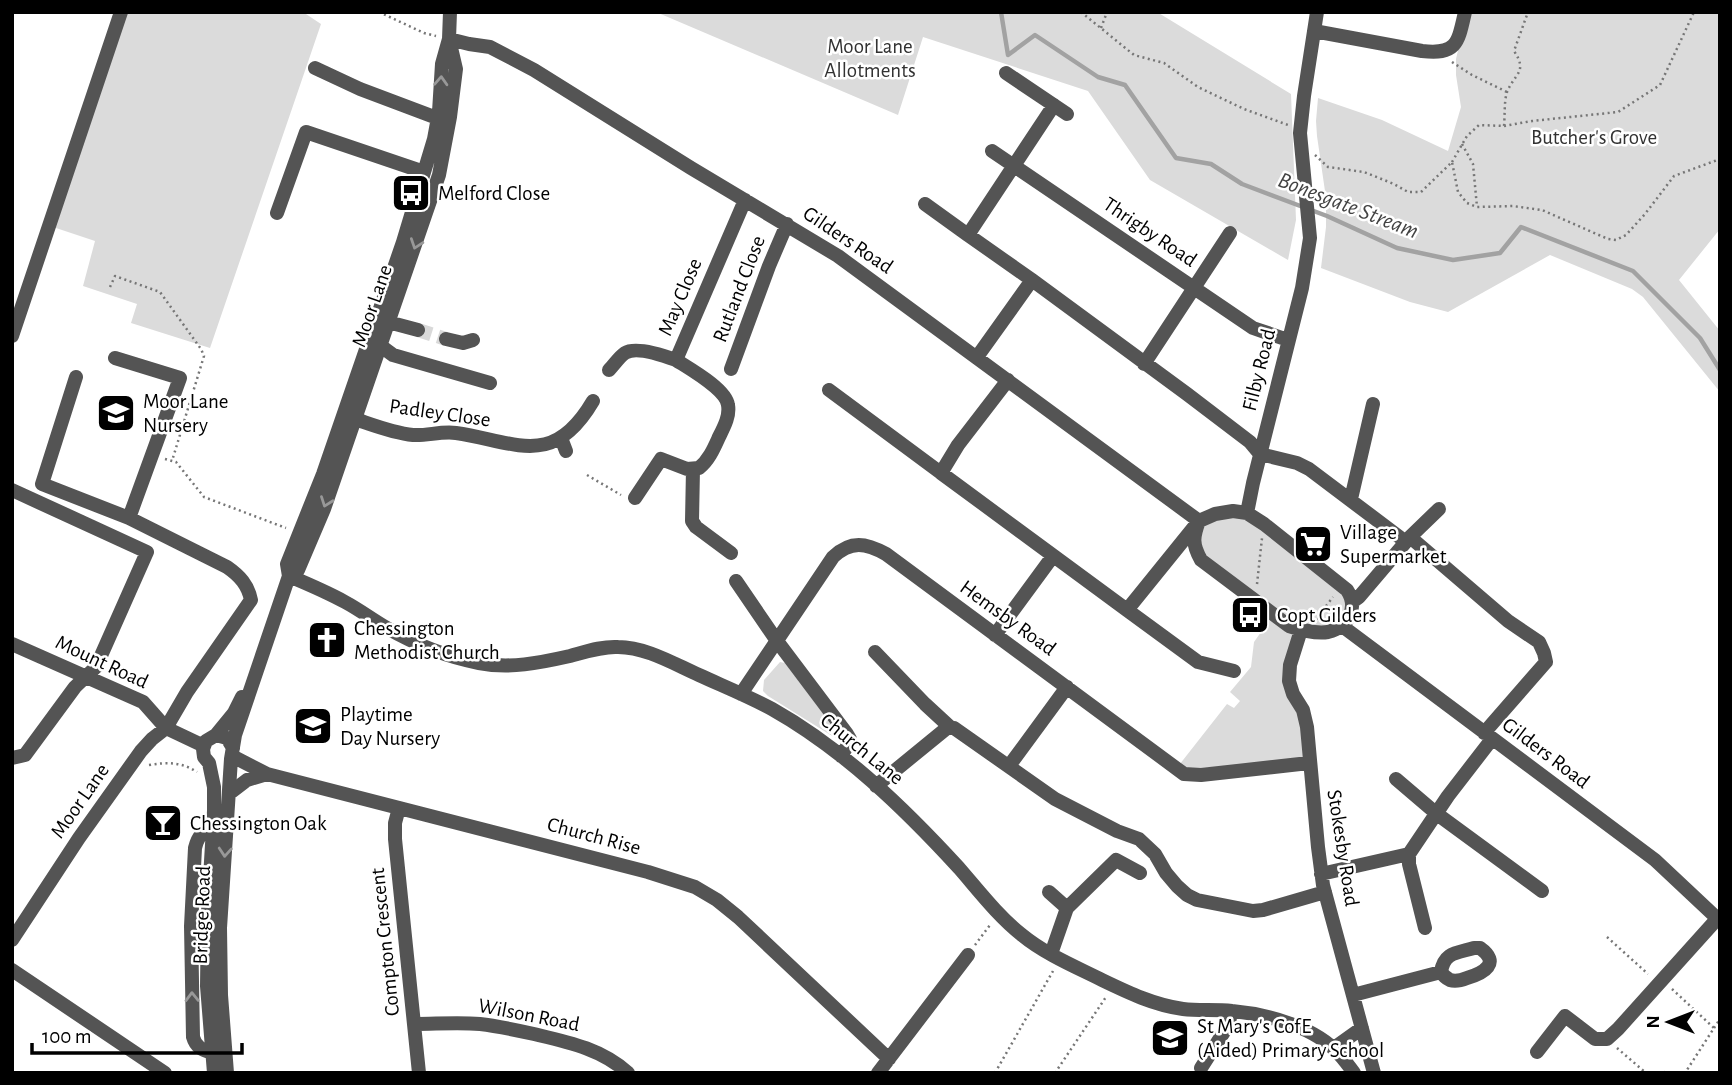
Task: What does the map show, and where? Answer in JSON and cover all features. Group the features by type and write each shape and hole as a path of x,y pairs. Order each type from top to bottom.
{"street":[{"path":"12,336 121,12"},
{"name":"Moor Lane","path":"289,576 298,570 316,529 355,419 374,342 434,139 442,64 449,39 450,12"},
{"name":"Filby Road","path":"1247,513 1303,288 1310,238 1300,133 1317,12"},
{"path":"1314,31 1438,53 1454,46 1460,35 1465,12"},
{"name":"Moor Lane","path":"232,754 289,576 287,564 374,342 388,321 439,175 456,69 449,39"},
{"name":"Gilders Road","path":"449,39 490,47 534,70 838,256 1199,520"},
{"path":"316,68 383,98 438,118"},
{"path":"1006,73 1067,114"},
{"path":"968,235 1054,105"},
{"path":"277,213 306,132 424,172"},
{"name":"Thrigby Road","path":"992,151 1253,328 1288,340"},
{"name":"May Close","path":"693,469 699,468 712,452 726,424 729,404 716,387 677,360 745,200"},
{"path":"925,204 1250,442 1261,454 1303,465 1408,539 1508,621 1539,642 1546,662 1488,736 1409,853 1409,864 1425,928"},
{"name":"Rutland Close","path":"731,369 787,224"},
{"path":"1144,364 1230,233"},
{"path":"977,356 1032,280"},
{"path":"388,321 418,330"},
{"path":"446,339 463,343 473,340"},
{"path":"374,342 393,355 490,383"},
{"path":"609,370 622,354 630,351 655,353 677,360"},
{"path":"76,377 42,484 129,518 180,379 115,358"},
{"path":"940,473 1008,380"},
{"path":"829,390 1198,662 1234,671"},
{"name":"Padley Close","path":"355,419 406,434 456,433 527,447 563,444 593,401"},
{"path":"1351,499 1373,404"},
{"path":"635,498 661,460 693,469 692,521 696,527 731,553"},
{"path":"12,490 147,552 96,667 75,687 25,755 12,758"},
{"path":"1352,602 1408,539 1439,509"},
{"path":"1127,610 1199,520 1233,511 1247,513 1264,524 1347,590 1352,602 1349,619 1342,626 1320,632 1289,626 1200,560 1194,548 1199,520"},
{"name":"Moor Lane","path":"12,940 79,838 129,767 152,739 166,727 251,600 245,583 227,567 129,518"},
{"name":"Hemsby Road","path":"741,694 833,556 841,549 863,545 874,547 886,554 1184,774 1201,775 1310,763"},
{"path":"995,635 1053,556"},
{"name":"Church Lane","path":"289,576 348,603 423,646 477,663 522,666 595,650 617,647 635,649 741,694 801,727 876,786 908,815 998,914 1023,937 1055,956 1150,1002 1185,1009 1263,1015 1310,1032 1334,1048 1354,1073"},
{"path":"736,581 847,734 850,739 841,756"},
{"name":"Gilders Road","path":"1342,626 1655,860 1718,920"},
{"name":"Stokesby Road","path":"1301,630 1290,665 1289,681 1303,710 1307,727 1321,874 1374,1073"},
{"name":"Mount Road","path":"12,644 143,702 166,727"},
{"path":"875,652 951,728 1055,799 1117,831 1139,839 1155,853 1177,886 1187,895 1197,900 1253,911 1325,892"},
{"name":"Moor Lane","path":"216,735 234,713 260,665"},
{"path":"1009,766 1067,687"},
{"path":"166,727 204,746"},
{"path":"876,786 947,728 951,728"},
{"path":"222,736 227,738 232,754 221,766 215,766 209,763 203,754 204,746 211,737 222,736"},
{"name":"Church Rise","path":"232,754 267,774 648,872 695,887 738,917 889,1059"},
{"name":"Bridge Road","path":"227,1073 221,995 220,929 232,754"},
{"name":"Bridge Road","path":"209,763 215,787 208,912 208,986 215,1073"},
{"path":"230,793 247,780 267,774"},
{"path":"1395,779 1437,814 1542,891"},
{"name":"Compton Crescent","path":"399,808 395,823 396,839 419,1073"},
{"path":"1321,874 1409,853"},
{"path":"1055,956 1067,908 1116,860 1140,873"},
{"path":"1049,892 1067,908"},
{"path":"1537,1052 1565,1016 1595,1039 1613,1034 1718,920"},
{"path":"878,1073 968,955"},
{"path":"12,970 165,1073"},
{"path":"1353,995 1441,972"},
{"path":"1201,1068 1228,1024 1231,1011"},
{"name":"Wilson Road","path":"414,1024 476,1024 556,1039 603,1055 628,1073"},
{"path":"1334,1048 1362,1028"}],"path":[{"path":"379,12 424,33 449,39"},
{"path":"1081,12 1134,55 1164,63 1198,87 1244,109 1289,125 1300,133"},
{"path":"1101,28 1107,12"},
{"path":"1504,126 1507,92 1520,72 1520,60 1514,51 1528,12"},
{"path":"1313,153 1328,167 1364,172 1408,192 1421,192 1452,162 1467,136 1479,125 1504,126 1618,112 1660,85 1694,12"},
{"path":"1438,53 1472,75 1507,92"},
{"path":"1462,143 1473,164 1477,207"},
{"path":"1452,162 1458,192 1467,203 1477,207 1513,206 1542,209 1608,239 1616,240 1626,235 1639,221 1674,176 1720,159"},
{"path":"110,287 115,276 160,292 204,356 172,461"},
{"path":"152,454 176,462 204,497 299,533"},
{"path":"587,475 629,499 635,498"},
{"path":"1255,601 1264,524"},
{"path":"1320,632 1319,615 1341,586"},
{"path":"129,767 178,764 191,768 215,787"},
{"path":"968,955 998,914"},
{"path":"1607,937 1714,1028"},
{"path":"995,1073 1055,956"},
{"path":"1055,1073 1114,986"},
{"path":"1685,1073 1720,1019"},
{"path":"1613,1034 1614,1046 1646,1073"}],"green space":[{"path":"125,12 303,12 321,24 210,348 131,323 137,304 83,286 95,241 50,226"},
{"name":"Moor Lane Allotments","path":"656,12 1157,12 1291,94 1296,220 1288,260 1150,180 1088,91 923,37 898,115"},
{"name":"Butcher's Grove","path":"1467,12 1720,12 1720,229 1679,280 1720,331 1720,392 1643,297 1632,289 1550,255 1448,312 1410,302 1321,268 1326,198 1317,136 1318,98 1382,120 1448,151 1461,107 1456,59"},
{"path":"1247,513 1351,596 1342,626 1301,630 1290,665 1309,763 1176,769 1227,704 1234,708 1240,701 1230,692 1251,667 1254,642 1273,615 1201,560 1199,521"},
{"path":"780,662 785,663 840,739 763,691 764,680"}],"waterway":[{"name":"Bonesgate Stream","path":"1001,12 1008,55 1035,35 1098,77 1125,85 1176,158 1211,164 1242,184 1327,216 1397,248 1453,260 1500,253 1521,227 1633,271 1700,338 1720,370"}],"tunnel":[{"path":"418,330 446,339"}],"place":[{"name":"Melford Close","path":"411,193"},
{"name":"Moor Lane Nursery","path":"116,413"},
{"name":"Village Supermarket","path":"1313,544"},
{"name":"Copt Gilders","path":"1250,615"},
{"name":"Chessington Methodist Church","path":"327,640"},
{"name":"Playtime Day Nursery","path":"313,726"},
{"name":"Chessington Oak","path":"163,823"},
{"name":"St Mary's CofE (Aided) Primary School","path":"1170,1038"}]}
